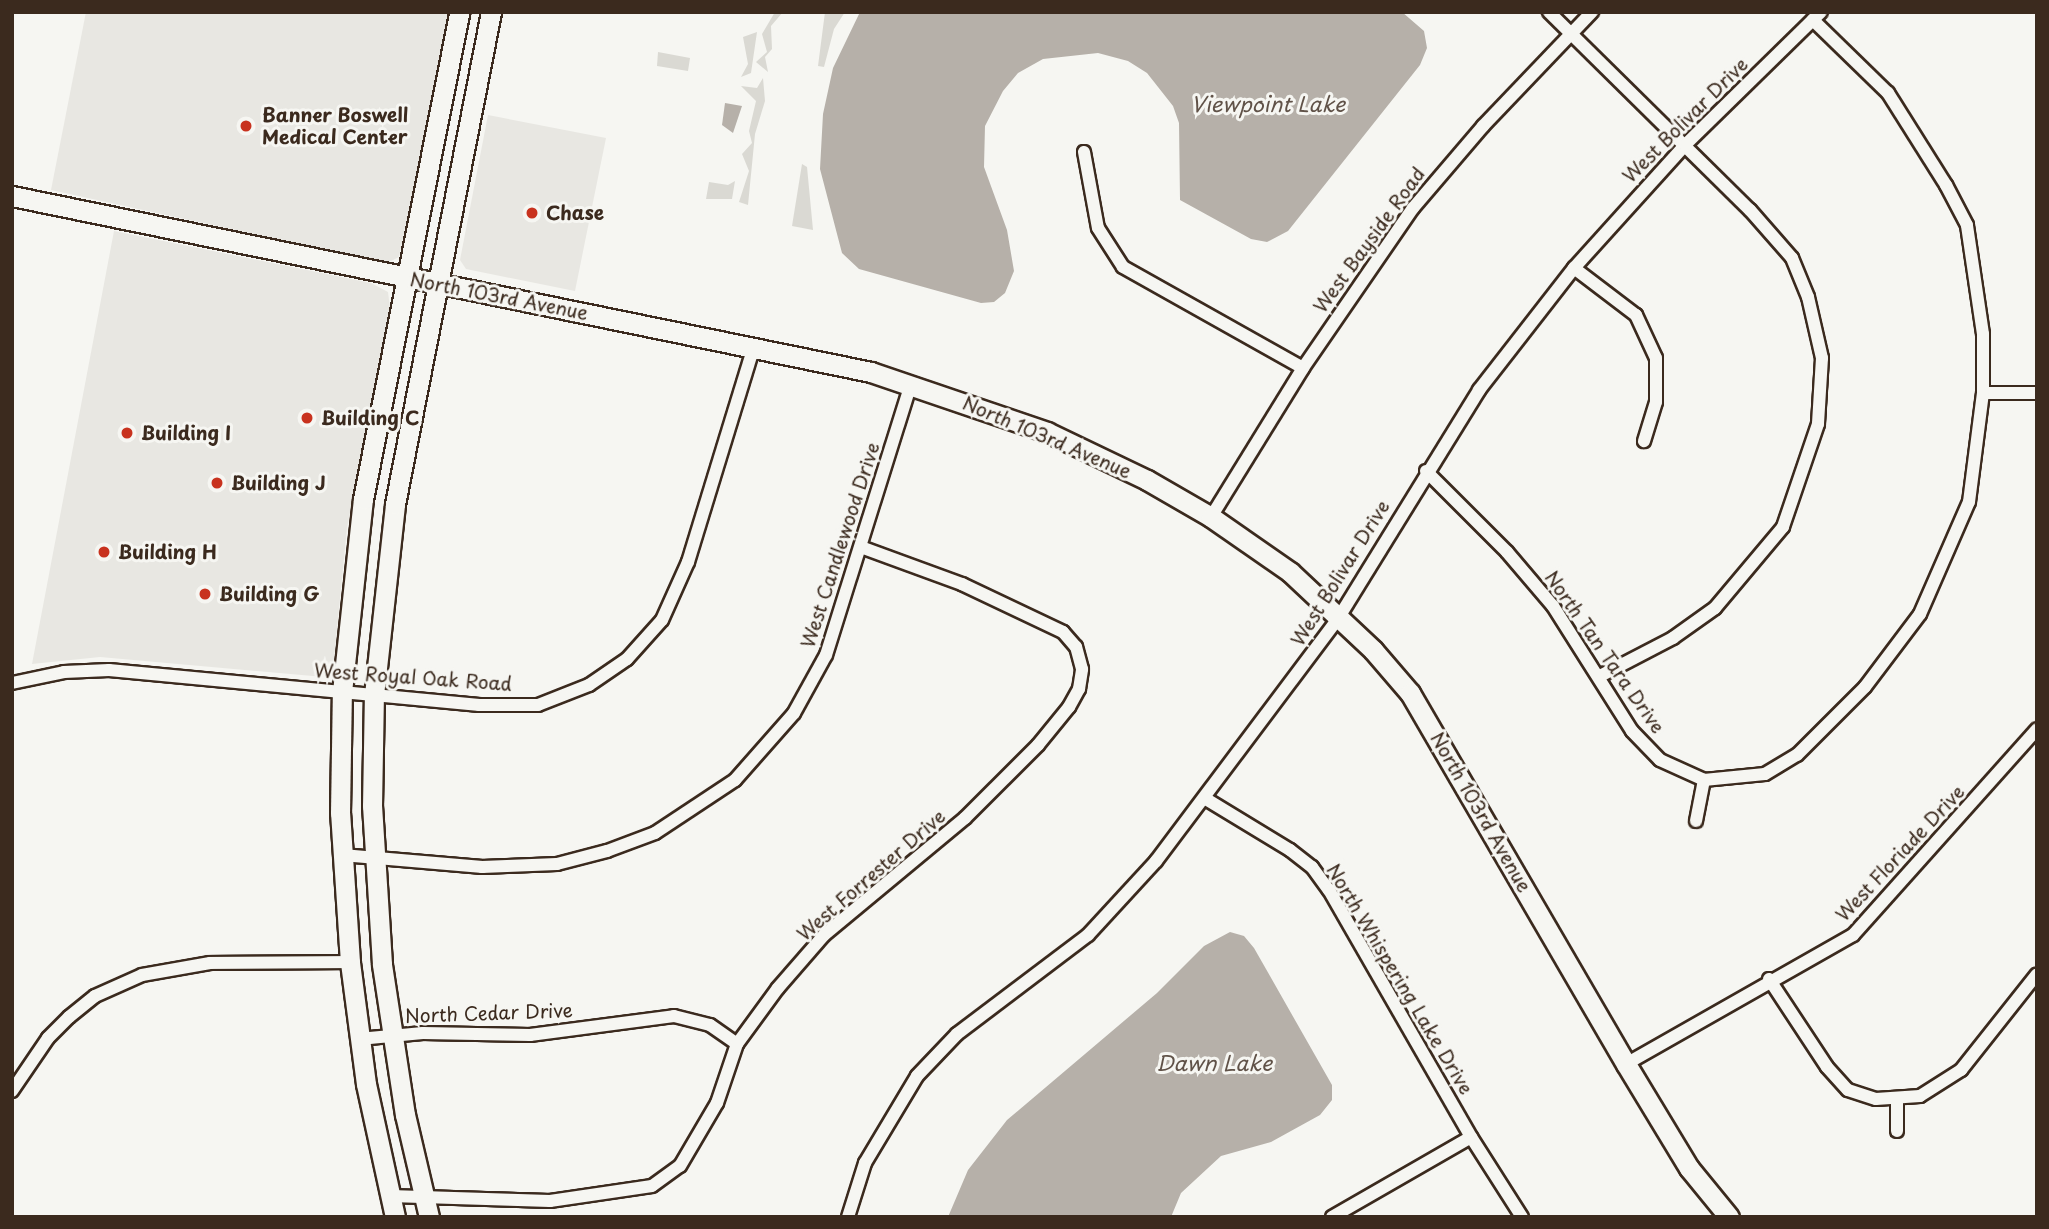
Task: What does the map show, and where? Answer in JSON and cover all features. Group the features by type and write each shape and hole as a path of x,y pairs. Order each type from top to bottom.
{"street":[{"path":"395,1217 359,1039 350,962 342,855 342,692 355,554 459,12"},
{"path":"429,1217 391,1036 374,858 374,695 387,559 491,12"},
{"path":"1549,12 1685,145 1792,258 1808,297 1822,358 1818,424 1783,527 1756,564 1694,623 1600,676"},
{"name":"West Bayside Road","path":"1212,517 1303,368 1413,208 1571,31 1592,12"},
{"path":"1696,821 1704,780 1765,774 1797,755 1865,687 1920,614 1969,502 1983,393 1983,334 1967,225 1888,93 1817,16"},
{"name":"West Bolivar Drive","path":"848,1217 865,1163 917,1076 957,1034 1088,935 1206,799 1339,617 1426,471 1479,390 1574,268 1685,145 1817,16"},
{"path":"444,89 474,96"},
{"path":"1084,152 1098,228 1123,267 1303,368"},
{"name":"North 103rd Avenue","path":"12,196 407,278 754,346 911,384 1047,432 1147,480 1212,517 1290,572 1339,617 1409,693 1448,752 1689,1168 1730,1217"},
{"path":"1574,268 1636,315 1656,358 1656,402 1644,441"},
{"name":"West Royal Oak Road","path":"13,681 64,672 109,670 479,705 538,705 589,685 627,659 662,621 688,562 754,346"},
{"name":"West Candlewood Drive","path":"342,855 482,867 556,864 631,843 696,810 752,764 794,713 834,635 911,384"},
{"path":"1983,393 2037,393"},
{"name":"North Tan Tara Drive","path":"1426,471 1515,561 1553,607 1600,676 1632,731 1660,760 1704,780"},
{"name":"West Forrester Drive","path":"390,1196 550,1201 652,1186 681,1166 717,1103 737,1044 778,988 824,936 974,810 1038,745 1079,689 1082,668 1076,647 1063,632 993,597 861,547"},
{"path":"355,554 387,559"},
{"name":"West Floriade Drive","path":"1626,1063 1769,979 1853,934 2037,729"},
{"name":"North Whispering Lake Drive","path":"1206,799 1312,867 1471,1138 1522,1217"},
{"path":"12,1091 48,1038 69,1017 95,996 142,975 211,963 350,962"},
{"path":"1769,979 1827,1068 1848,1090 1876,1099 1920,1096 1961,1070 2037,974"},
{"name":"North Cedar Drive","path":"359,1039 391,1036 530,1035 674,1016 710,1025 737,1044"},
{"path":"1898,1098 1898,1131"},
{"path":"1332,1217 1471,1138"}],"shaded area":[{"name":"Banner Boswell Medical Center","path":"86,12 450,12 399,257 387,263 51,190"},
{"path":"775,12 783,12 771,26 772,49 765,57 768,72 756,62 767,52 762,34"},
{"path":"825,12 845,12 834,29 824,67 818,66"},
{"path":"757,32 751,73 741,77 748,64 743,37"},
{"path":"658,52 690,58 688,71 657,66"},
{"path":"763,78 765,101 755,134 748,205 739,202 749,171 742,154 752,143 749,131 756,101 741,86 757,88"},
{"path":"488,115 606,138 575,291 466,269 460,260"},
{"path":"802,164 807,167 813,230 792,226"},
{"path":"735,181 732,199 706,199 709,182 728,185"},
{"path":"114,231 371,283 388,292 390,308 347,528 333,669 324,677 100,657 32,664"}],"water":[{"name":"Viewpoint Lake","path":"860,12 1402,12 1424,31 1427,48 1420,65 1288,231 1267,242 1251,239 1180,200 1179,123 1173,106 1147,73 1128,61 1098,53 1043,59 1018,73 1003,91 985,126 984,167 1007,230 1014,271 1005,293 994,302 981,303 859,269 842,253 820,169 823,114 833,68"},
{"path":"725,103 742,106 733,133 722,125"},
{"name":"Dawn Lake","path":"1230,932 1244,936 1254,948 1332,1085 1332,1100 1320,1115 1271,1142 1221,1156 1181,1193 1171,1217 948,1217 968,1170 1007,1120 1157,993 1204,946"}],"place":[{"name":"Banner Boswell Medical Center","path":"246,126"},
{"name":"Chase","path":"532,213"},
{"name":"Building C","path":"307,418"},
{"name":"Building I","path":"127,433"},
{"name":"Building J","path":"217,483"},
{"name":"Building H","path":"104,552"},
{"name":"Building G","path":"205,594"}]}
